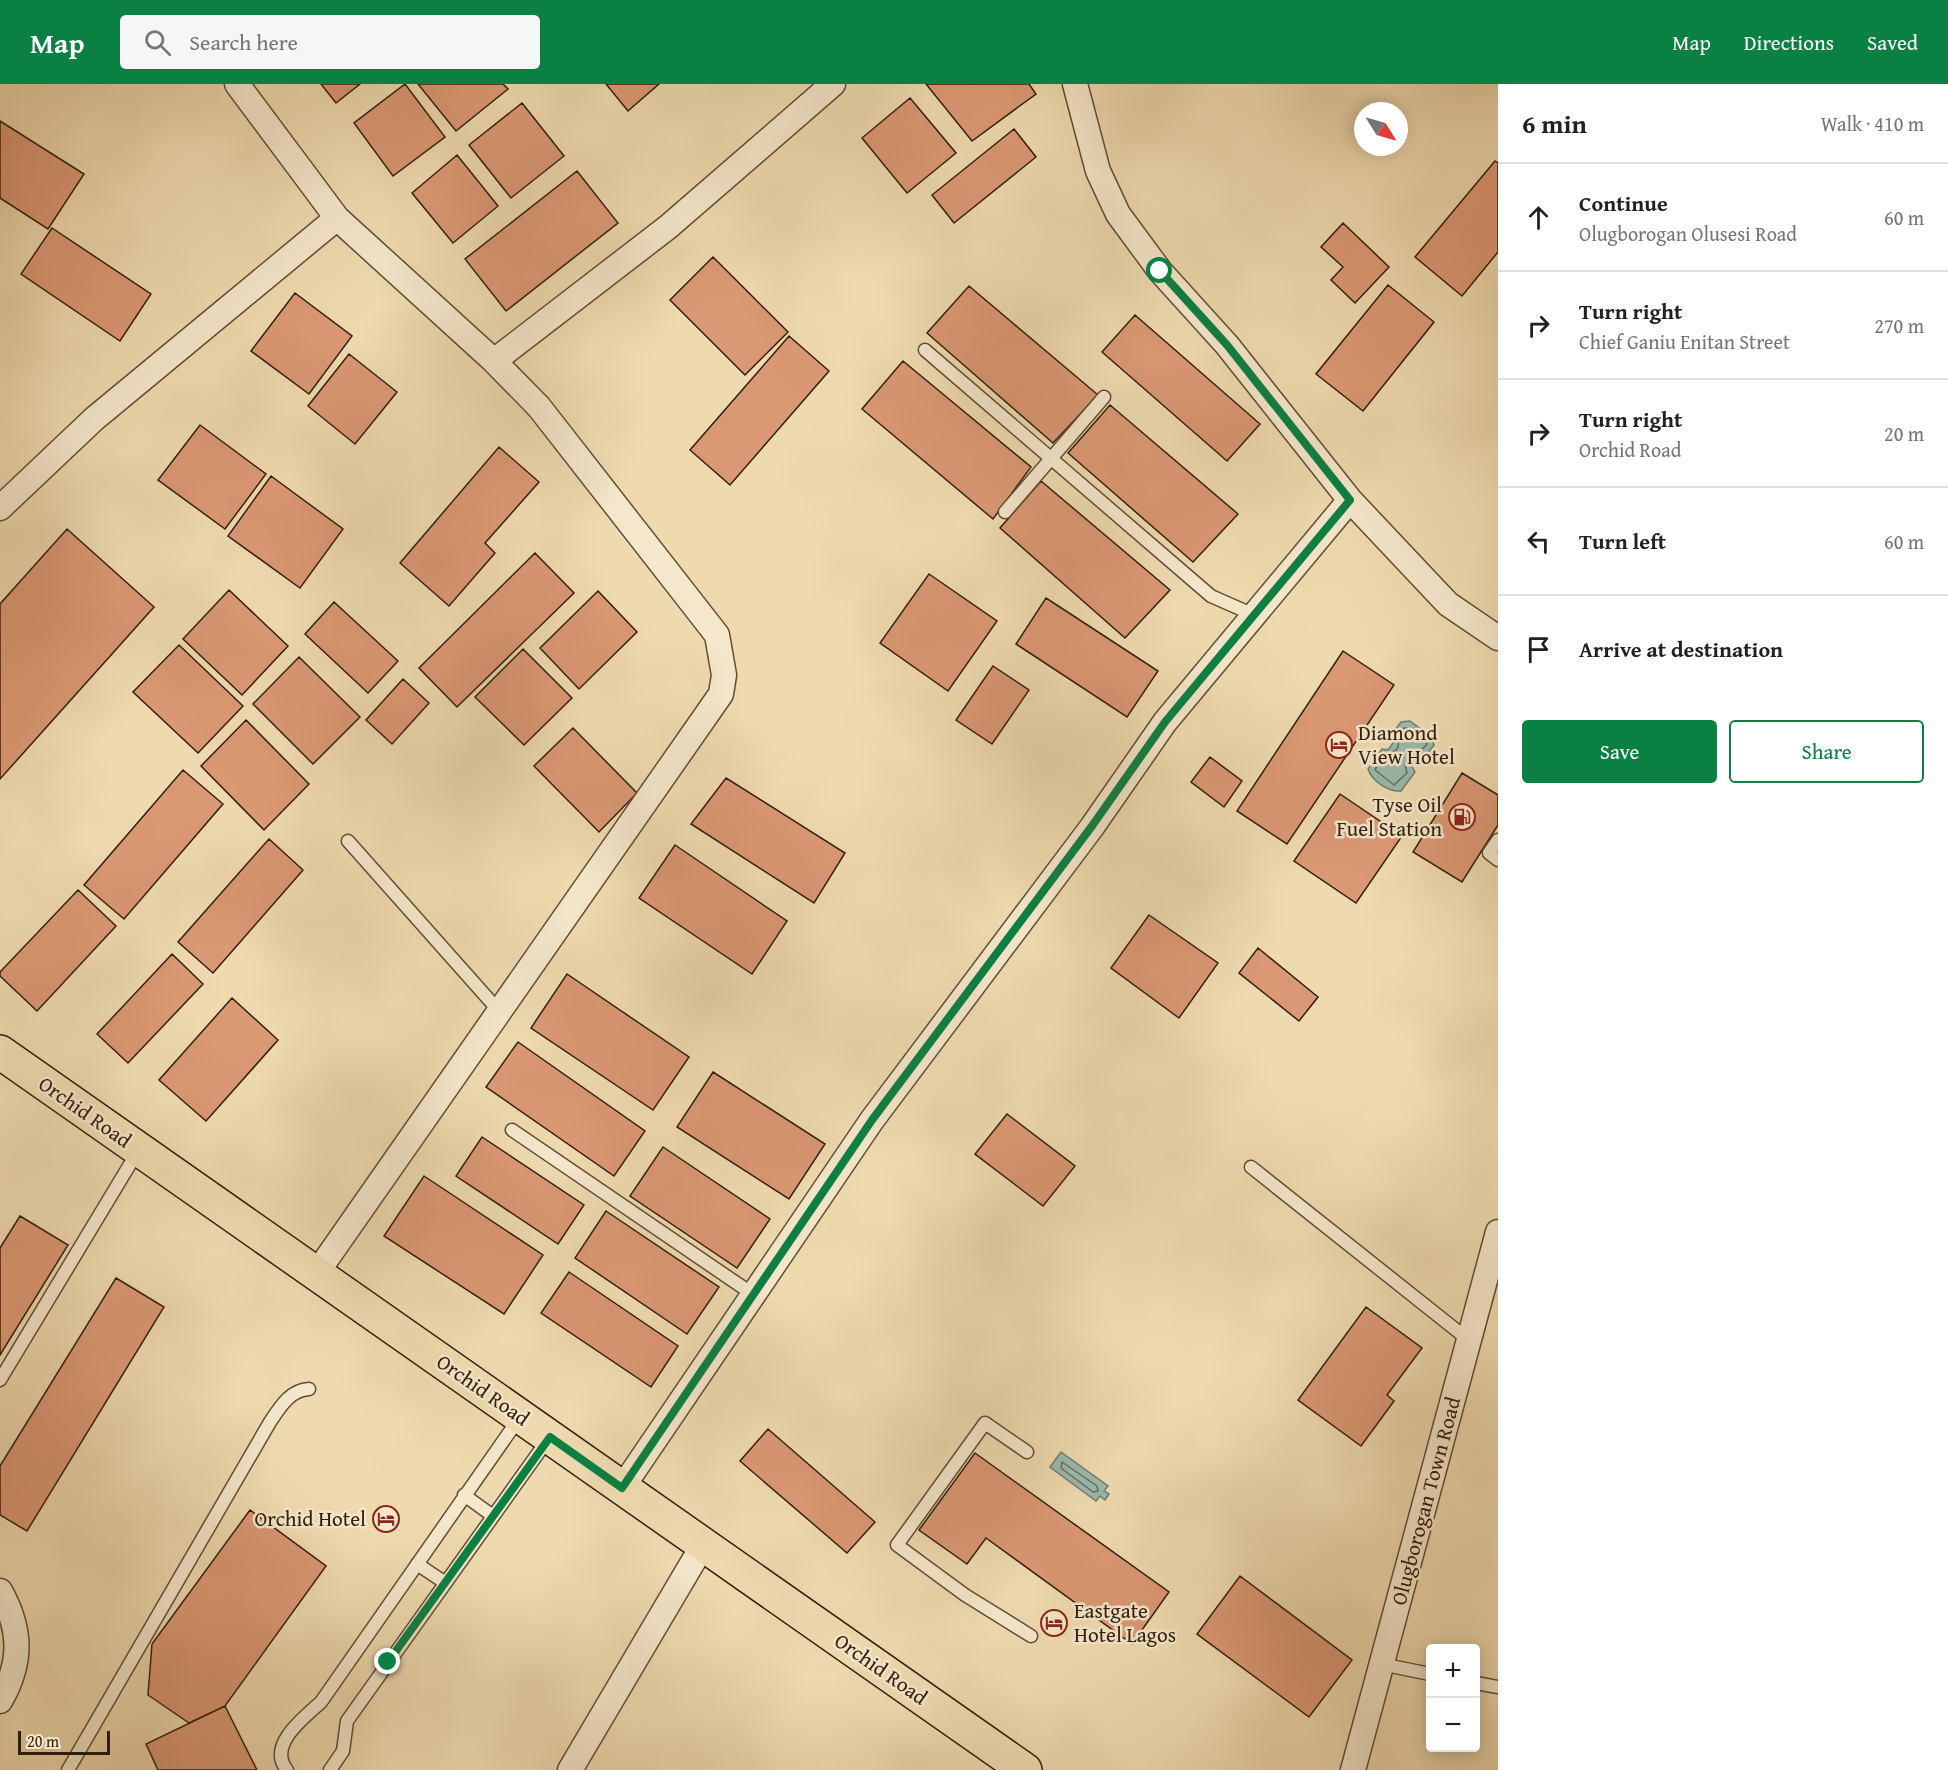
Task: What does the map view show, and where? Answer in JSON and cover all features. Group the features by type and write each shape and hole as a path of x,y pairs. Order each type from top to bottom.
{"main road":[{"name":"Orchid Road","path":"0,1052 1025,1770"}],"street":[{"path":"237,84 337,218 494,361 539,407 717,635 724,675 721,694 316,1274"},
{"path":"494,361 668,227 833,84"},
{"path":"1075,84 1098,171 1118,214 1160,271 1227,345 1350,500 1448,604 1498,638"},
{"path":"0,508 94,419 337,218"},
{"path":"622,1488 872,1120 1092,826 1165,722 1350,500"},
{"name":"Olugborogan Town Road","path":"1353,1770 1498,1232"},
{"path":"570,1770 703,1545"},
{"path":"0,1591 15,1625 17,1664 0,1701"}],"lane":[{"path":"925,350 1211,596 1254,615"},
{"path":"1005,512 1104,397"},
{"path":"1498,840 1489,853 1498,860"},
{"path":"348,841 499,1011"},
{"path":"512,1130 754,1295"},
{"path":"0,1380 138,1150"},
{"path":"1251,1167 1470,1341"},
{"path":"68,1770 280,1406 298,1390 309,1389"},
{"path":"287,1770 282,1758 288,1735 300,1719 321,1702 521,1416"},
{"path":"1027,1452 985,1423 897,1545 964,1595 1031,1636"},
{"path":"330,1770 343,1750 347,1721 444,1582 550,1437"},
{"path":"464,1495 493,1516"},
{"path":"417,1564 444,1582"},
{"path":"1381,1664 1426,1673"},
{"path":"1480,1684 1498,1687"}],"water":[{"path":"1410,721 1430,736 1434,745 1422,761 1416,759 1411,765 1415,772 1401,791 1391,790 1377,781 1368,769 1382,749 1388,750 1393,743 1390,737 1401,722"},
{"path":"1061,1452 1108,1486 1104,1491 1109,1494 1105,1500 1100,1496 1096,1501 1050,1467"}],"building":[{"path":"321,84 360,84 336,103"},
{"path":"405,84 445,137 393,176 354,123"},
{"path":"418,84 503,84 508,89 456,131"},
{"path":"606,84 659,84 628,111"},
{"path":"926,84 1029,84 1036,94 972,141"},
{"path":"910,98 956,153 907,193 862,138"},
{"path":"522,103 564,156 511,198 469,145"},
{"path":"0,121 84,174 48,229 0,198"},
{"path":"1014,129 1036,157 954,223 932,195"},
{"path":"457,155 498,206 453,243 412,193"},
{"path":"1495,161 1498,163 1498,252 1462,296 1415,257"},
{"path":"577,171 618,223 506,311 465,259"},
{"path":"1343,223 1389,267 1355,303 1331,280 1343,267 1321,247"},
{"path":"52,228 151,294 120,341 21,274"},
{"path":"713,257 788,332 745,375 670,300"},
{"path":"1388,285 1434,322 1363,411 1316,374"},
{"path":"969,286 1098,395 1053,443 927,333"},
{"path":"295,293 352,336 309,394 251,351"},
{"path":"1135,315 1260,424 1227,461 1102,352"},
{"path":"789,336 829,371 730,485 690,450"},
{"path":"349,354 397,392 355,444 308,406"},
{"path":"903,361 1031,467 993,519 862,409"},
{"path":"1110,405 1238,514 1193,562 1068,453"},
{"path":"200,425 266,474 225,529 158,480"},
{"path":"499,447 539,482 485,543 495,553 449,606 400,563"},
{"path":"271,476 343,529 300,588 228,536"},
{"path":"1041,481 1170,590 1125,638 1000,528"},
{"path":"67,529 154,607 0,779 0,604"},
{"path":"535,553 574,593 457,707 419,668"},
{"path":"929,574 997,621 948,691 880,643"},
{"path":"229,590 288,646 242,695 183,639"},
{"path":"598,591 637,632 579,689 540,648"},
{"path":"1046,598 1158,671 1127,717 1016,644"},
{"path":"334,602 398,661 368,693 305,634"},
{"path":"179,645 243,706 198,753 133,692"},
{"path":"523,649 572,698 524,745 475,697"},
{"path":"1343,651 1394,685 1287,844 1237,811"},
{"path":"299,657 360,717 313,764 253,704"},
{"path":"993,666 1029,690 992,744 956,720"},
{"path":"403,679 429,703 392,744 366,720"},
{"path":"246,720 309,784 264,830 201,766"},
{"path":"573,728 637,793 599,832 534,766"},
{"path":"1210,757 1242,781 1224,807 1191,782"},
{"path":"183,770 223,804 124,919 84,885"},
{"path":"1462,773 1498,795 1498,825 1462,882 1413,852"},
{"path":"726,778 845,853 814,903 691,824"},
{"path":"1340,794 1402,836 1356,903 1294,861"},
{"path":"269,839 303,870 213,973 178,942"},
{"path":"675,845 787,921 752,974 639,898"},
{"path":"78,890 116,926 37,1011 0,976 0,972"},
{"path":"1149,915 1218,963 1179,1018 1111,968"},
{"path":"1258,948 1318,997 1299,1021 1239,973"},
{"path":"172,954 203,984 128,1063 97,1034"},
{"path":"567,974 689,1057 653,1110 531,1028"},
{"path":"232,998 278,1040 206,1121 159,1080"},
{"path":"518,1042 645,1131 614,1176 486,1087"},
{"path":"713,1072 825,1144 789,1199 677,1127"},
{"path":"1007,1114 1075,1166 1043,1206 975,1154"},
{"path":"482,1137 584,1205 558,1244 456,1176"},
{"path":"663,1147 770,1219 737,1268 630,1196"},
{"path":"424,1176 543,1255 504,1314 384,1236"},
{"path":"606,1211 719,1287 687,1334 575,1258"},
{"path":"20,1216 68,1245 0,1355 0,1248"},
{"path":"569,1272 678,1346 651,1387 541,1313"},
{"path":"116,1278 164,1307 27,1531 0,1515 0,1466"},
{"path":"1366,1307 1422,1348 1387,1395 1394,1401 1361,1446 1298,1400"},
{"path":"768,1429 875,1522 847,1553 740,1461"},
{"path":"975,1453 1169,1592 1132,1644 986,1538 967,1564 919,1530"},
{"path":"250,1510 326,1566 225,1706 189,1723 148,1695 152,1644"},
{"path":"1240,1576 1352,1660 1309,1717 1197,1634"},
{"path":"225,1706 257,1770 158,1770 146,1744"}],"place":[{"name":"Diamond View Hotel","path":"1339,745"},
{"name":"Tyse Oil Fuel Station","path":"1462,817"},
{"name":"Orchid Hotel","path":"386,1519"},
{"name":"Eastgate Hotel Lagos","path":"1054,1623"}],"route":[{"path":"388,1662 550,1437 622,1488 872,1120 1092,826 1165,722 1350,500 1227,345 1160,271"}]}
